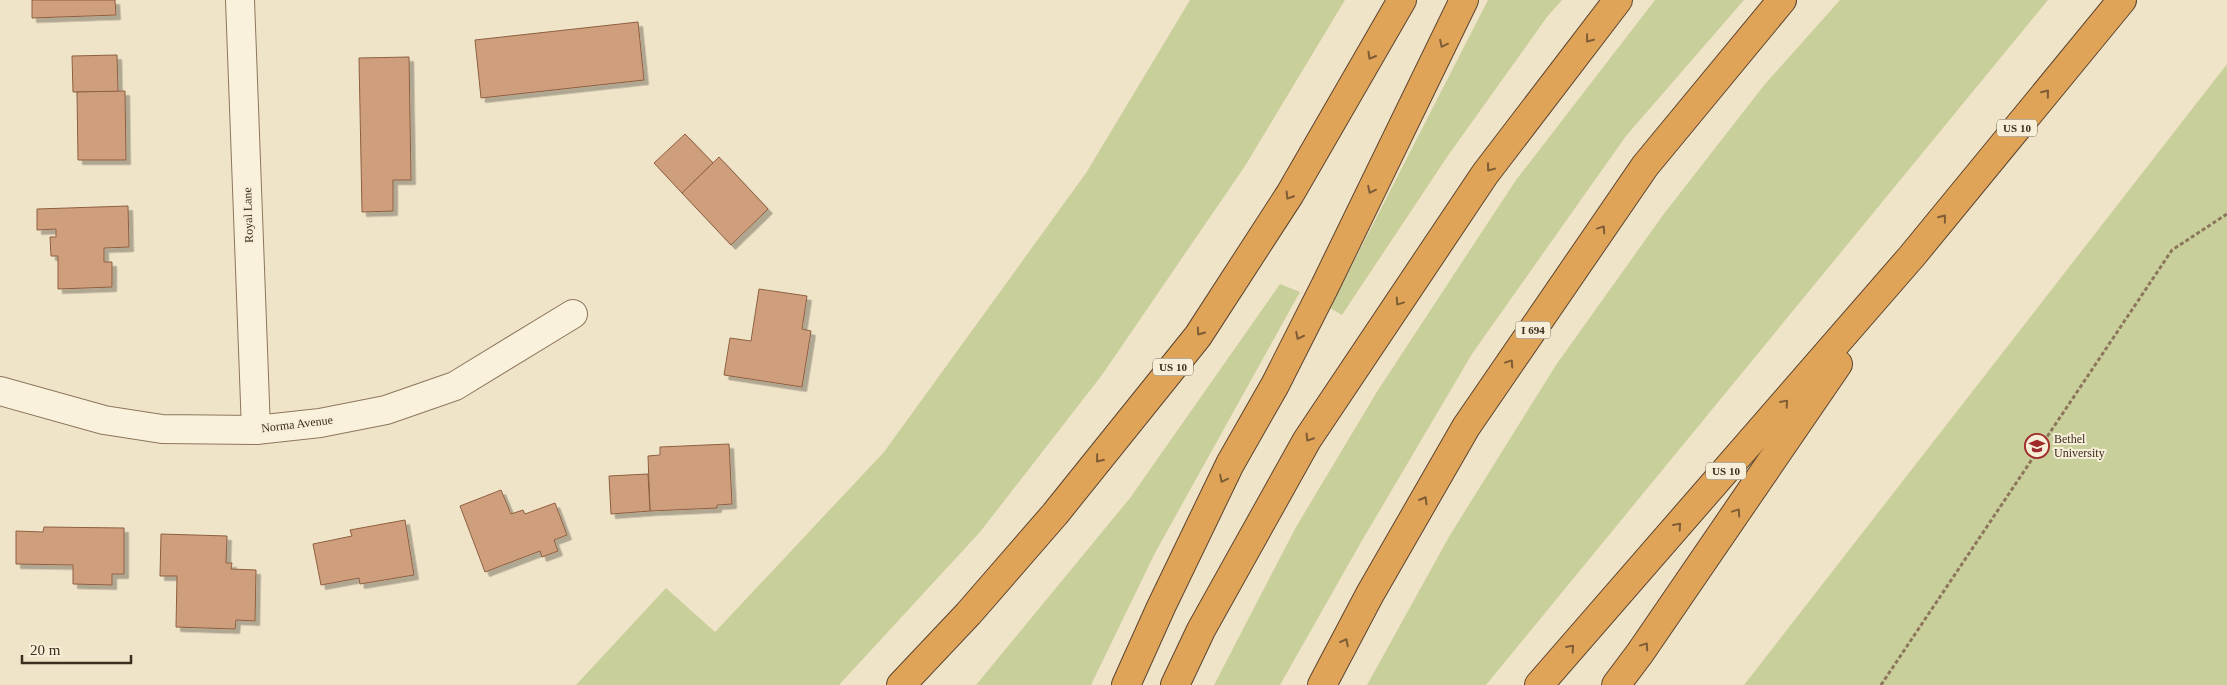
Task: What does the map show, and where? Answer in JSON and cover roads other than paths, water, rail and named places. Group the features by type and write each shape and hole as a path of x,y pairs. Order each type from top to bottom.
{"highway":[{"name":"US 10","path":"901,685 969,613 1055,514 1198,336 1290,194 1402,0"},
{"path":"1126,685 1161,607 1230,464 1320,295 1464,0"},
{"path":"1175,685 1201,630 1308,440 1485,174 1618,0"},
{"name":"I 694","path":"1322,685 1370,594 1466,427 1645,166 1782,0"},
{"name":"US 10","path":"1539,685 1912,256 2122,0"},
{"path":"1616,685 1646,645 1912,256"}],"street":[{"name":"Royal Lane","path":"240,0 256,430"},
{"name":"Norma Avenue","path":"0,391 104,420 162,428 256,430 320,423 386,410 455,386 573,314"}],"place":[{"name":"Bethel University","path":"2037,446"}]}
